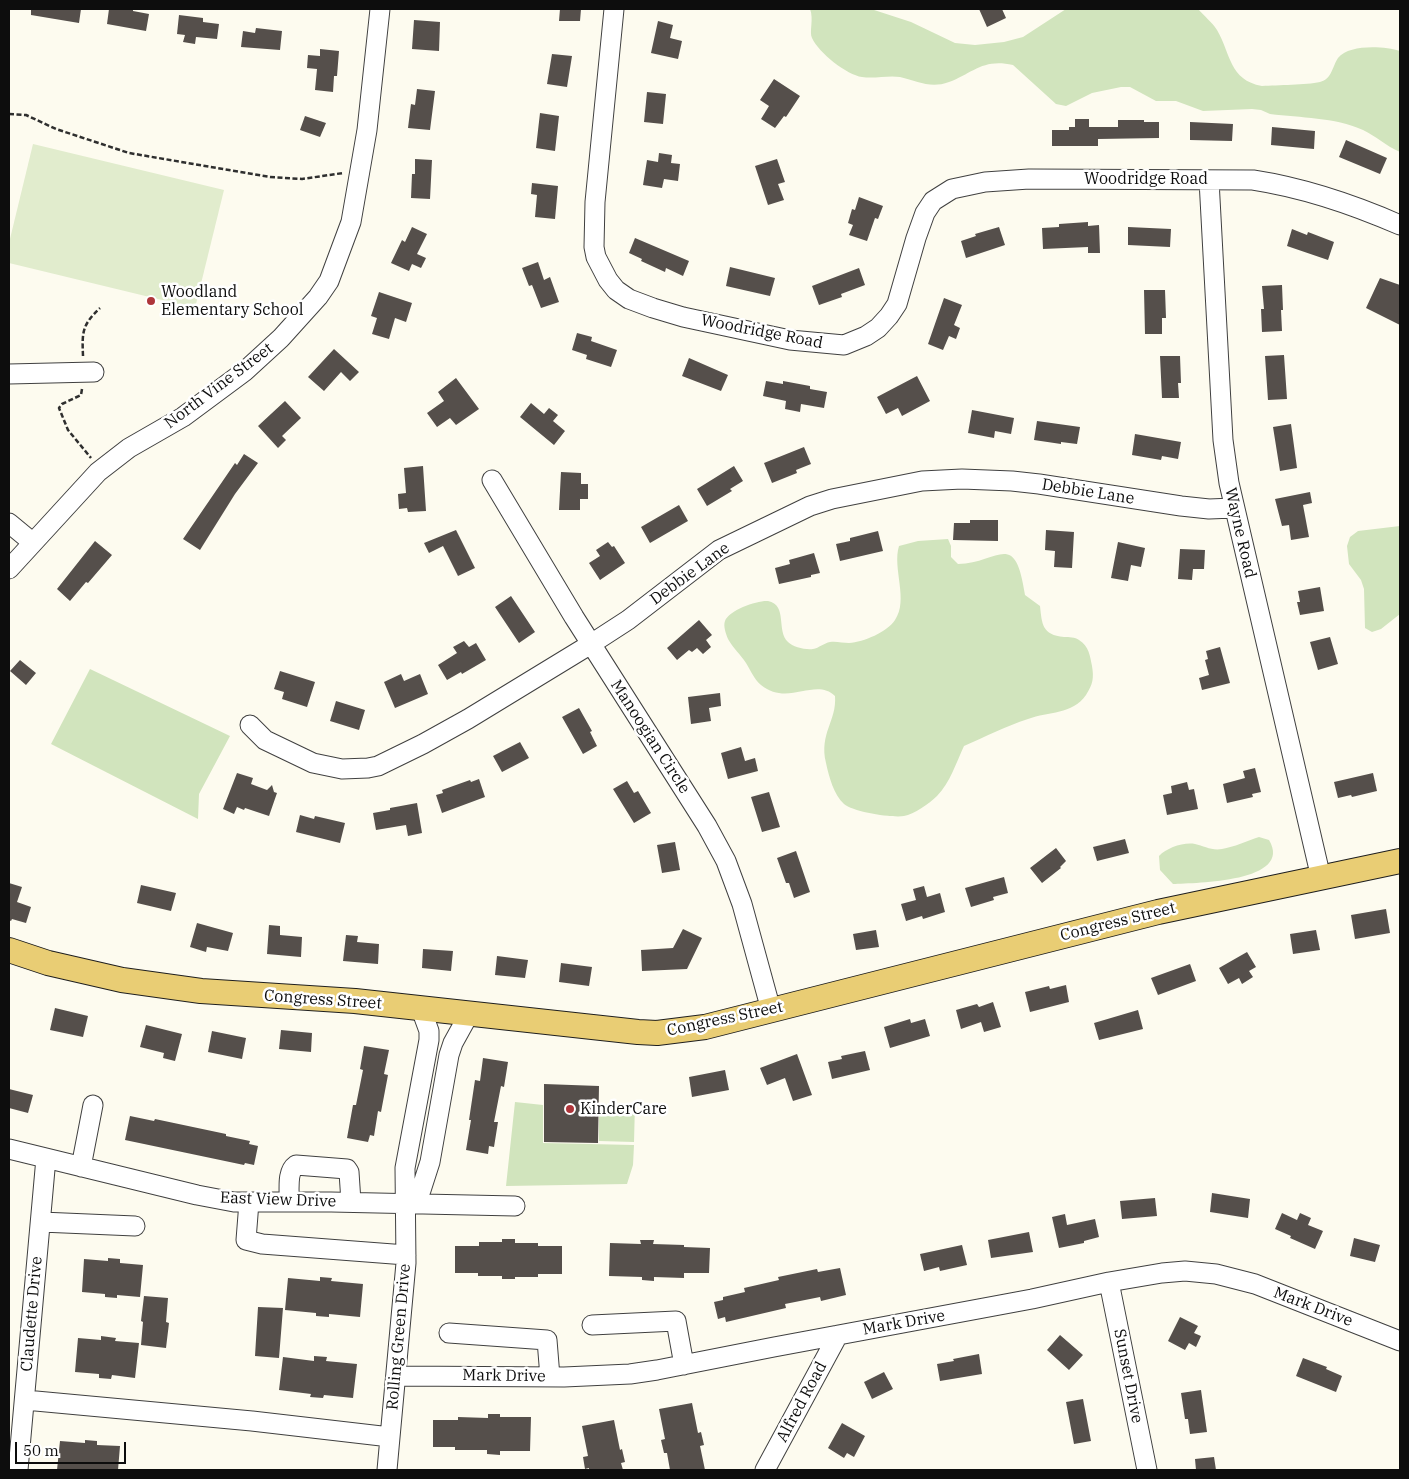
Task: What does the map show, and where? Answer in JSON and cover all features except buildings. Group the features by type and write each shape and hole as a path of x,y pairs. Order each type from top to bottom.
{"main road":[{"name":"Congress Street","path":"9,950 76,970 122,980 182,988 255,995 356,1001 657,1034 705,1027 1149,914 1400,862"}],"street":[{"name":"North Vine Street","path":"9,569 98,472 129,448 191,411 245,371 288,332 329,281 350,222 360,171 367,130 380,9"},
{"name":"Woodridge Road","path":"614,9 594,210 594,247 596,257 608,280 616,290 629,299 683,317 790,340 844,345 866,336 878,328 897,304 916,238 933,201 952,189 985,182 1029,179 1253,180 1282,184 1333,198 1400,225"},
{"name":"Wayne Road","path":"1209,180 1223,440 1234,508 1321,878"},
{"path":"9,374 88,372"},
{"name":"Debbie Lane","path":"250,725 265,740 313,763 342,768 374,767 407,752 468,719 591,644 642,610 719,550 810,506 832,499 922,481 962,479 1039,484 1200,508 1234,508"},
{"name":"Manoogian Circle","path":"492,480 591,644 707,826 726,861 742,904 771,1010"},
{"path":"9,524 32,542"},
{"name":"Rolling Green Drive","path":"387,1470 406,1254 404,1204 407,1154 429,1040 429,1031 421,1009"},
{"path":"404,1204 421,1190 434,1146 449,1055 453,1043 469,1014"},
{"path":"81,1167 93,1105"},
{"name":"East View Drive","path":"9,1149 197,1195 234,1202 351,1202 515,1206"},
{"name":"Claudette Drive","path":"18,1470 19,1410 41,1222 46,1158"},
{"path":"290,1202 290,1172 292,1167 296,1165 347,1169 349,1172 351,1202"},
{"path":"249,1202 246,1240 262,1244 406,1254"},
{"path":"41,1222 135,1226"},
{"name":"Mark Drive","path":"396,1376 550,1377 630,1374 1014,1302 1109,1282 1185,1271 1216,1274 1255,1284 1400,1341"},
{"name":"Sunset Drive","path":"1109,1282 1147,1470"},
{"path":"592,1325 676,1321 684,1365"},
{"path":"449,1333 547,1340 550,1377"},
{"name":"Alfred Road","path":"766,1470 838,1334"},
{"path":"19,1410 252,1421 390,1437"}],"path":[{"path":"9,114 26,116 56,130 129,153 270,177 302,179 360,171"},
{"path":"93,461 68,430 59,408 62,404 81,394 88,372 82,335 88,319 100,308"}],"green space":[{"path":"810,9 871,9 911,22 955,43 975,45 1004,42 1023,37 1066,9 1198,9 1217,30 1232,65 1237,72 1251,83 1262,86 1320,82 1327,78 1338,58 1343,53 1367,47 1393,49 1400,51 1400,152 1363,130 1341,123 1270,114 1252,109 1203,111 1176,101 1156,101 1130,87 1092,93 1066,106 1056,104 1013,65 1003,63 986,65 949,82 936,85 924,84 900,77 862,77 841,68 816,44 811,35 812,17"},
{"path":"33,144 224,190 195,308 9,263 9,243"},
{"path":"1400,526 1400,614 1381,629 1372,632 1365,628 1364,589 1361,580 1349,564 1347,546 1350,537 1358,531"},
{"path":"948,539 951,546 951,557 958,564 1003,554 1010,555 1016,562 1021,574 1025,595 1040,606 1044,627 1047,631 1057,636 1077,639 1087,648 1093,670 1092,684 1086,695 1074,706 1036,716 964,746 942,791 917,811 904,816 891,816 855,810 844,804 837,796 830,780 824,753 826,735 835,705 835,696 819,689 781,693 771,691 761,685 754,678 744,660 728,639 724,623 732,613 744,606 768,601 774,603 778,608 785,637 790,644 796,647 813,649 830,642 849,643 868,638 887,629 899,612 901,594 897,555 899,546 918,541"},
{"path":"90,669 230,736 199,794 198,819 51,744"},
{"path":"1259,837 1269,840 1273,854 1268,864 1256,872 1220,881 1173,884 1160,870 1159,856 1166,850 1176,846 1195,844 1218,849 1231,847"},
{"path":"515,1102 543,1105 543,1143 634,1145 633,1165 627,1184 506,1186"},
{"path":"599,1104 635,1104 634,1142 599,1141"}],"place":[{"name":"Woodland Elementary School","path":"151,301"},
{"name":"KinderCare","path":"570,1109"}]}
